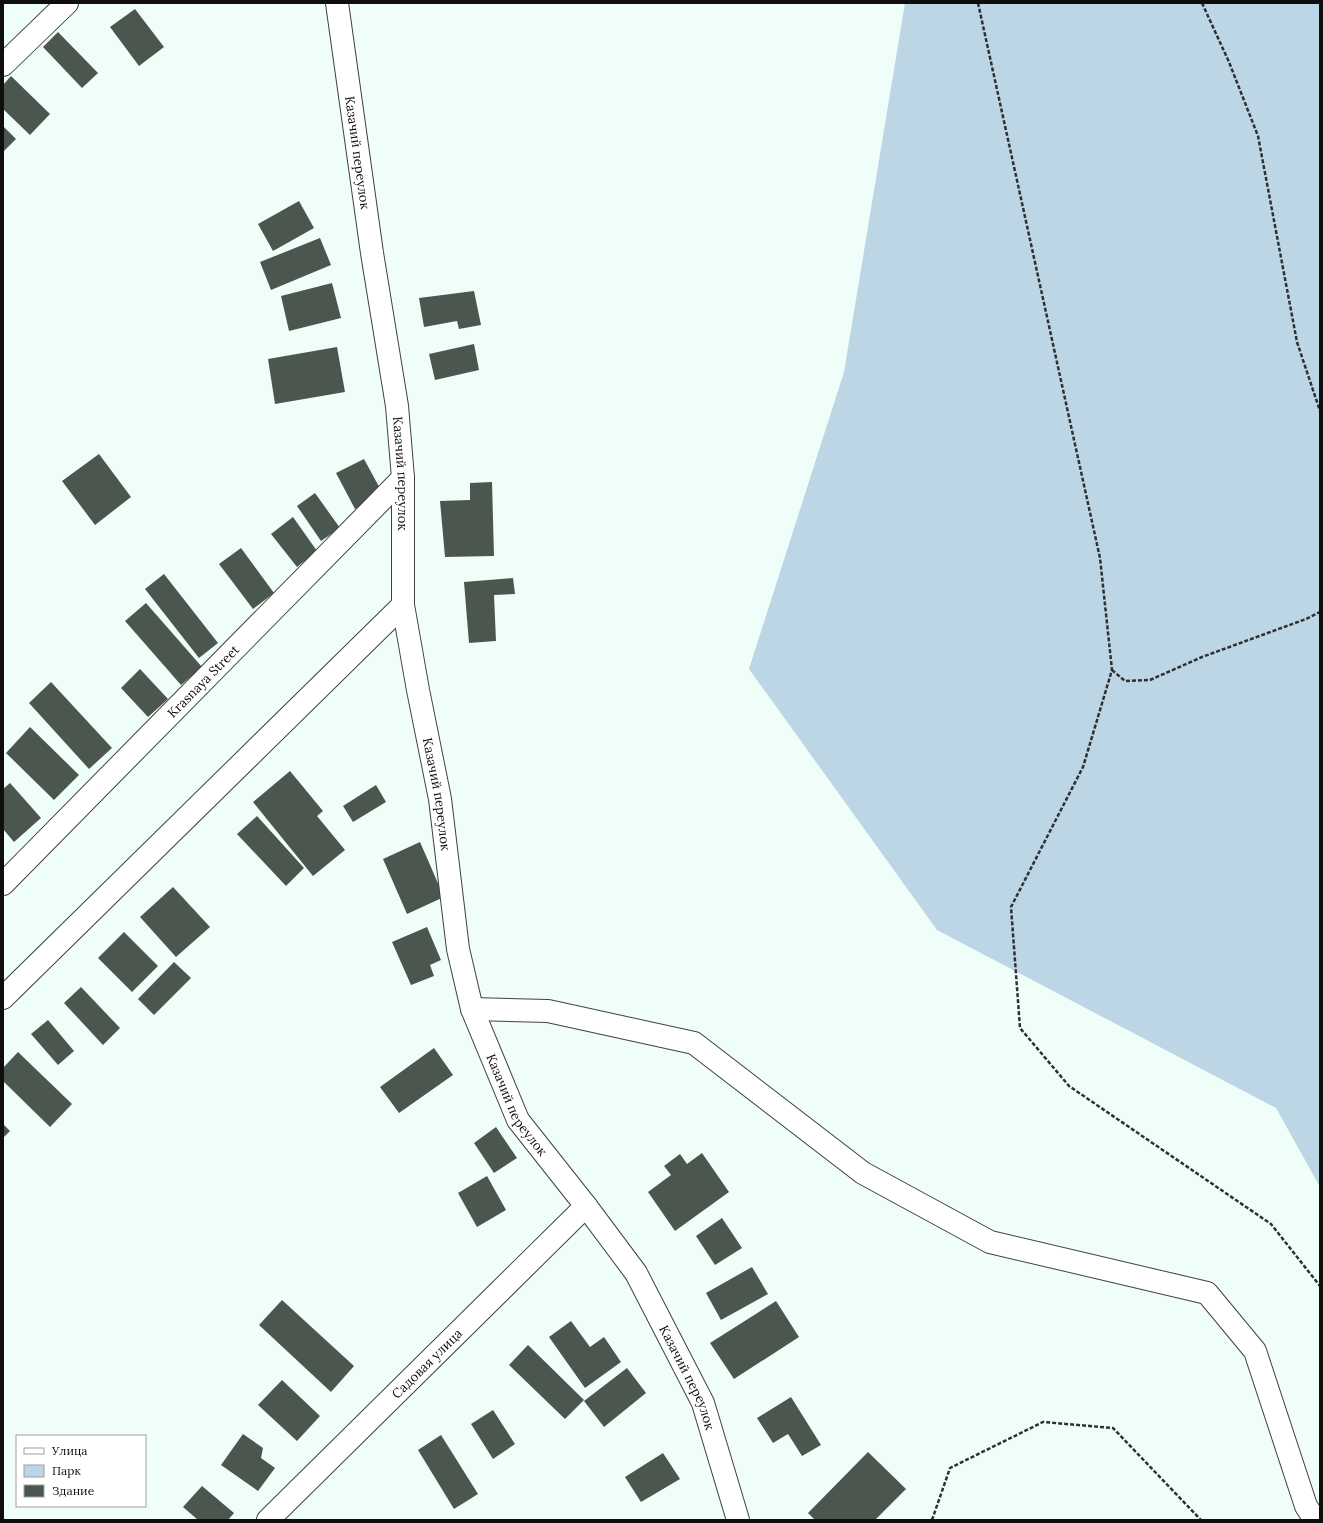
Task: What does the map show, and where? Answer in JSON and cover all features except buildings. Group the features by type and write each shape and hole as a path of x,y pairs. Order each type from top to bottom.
{"street":[{"path":"3,65 67,3"},
{"name":"Казачий переулок","path":"336,3 372,253 396,406 403,478 403,605 440,800 458,949 472,1009 518,1120 586,1206 636,1273 704,1403 738,1520"},
{"name":"Krasnaya Street","path":"3,884 403,478"},
{"path":"3,998 403,605"},
{"path":"472,1009 548,1011 694,1043 863,1173 990,1242 1207,1293 1255,1351 1306,1506 1315,1520"},
{"name":"Садовая улица","path":"268,1520 586,1206"}],"path":[{"path":"978,3 1100,558 1112,670 1084,767 1011,907 1020,1028 1069,1086 1271,1224 1320,1286"},
{"path":"1202,3 1229,62 1258,136 1297,342 1320,411"},
{"path":"1112,670 1125,681 1150,680 1202,657 1306,619 1320,612"},
{"path":"932,1520 950,1468 1043,1422 1113,1428 1201,1520"}],"green space":[{"path":"905,3 1320,3 1320,1187 1276,1108 937,930 749,669 844,372"}]}
